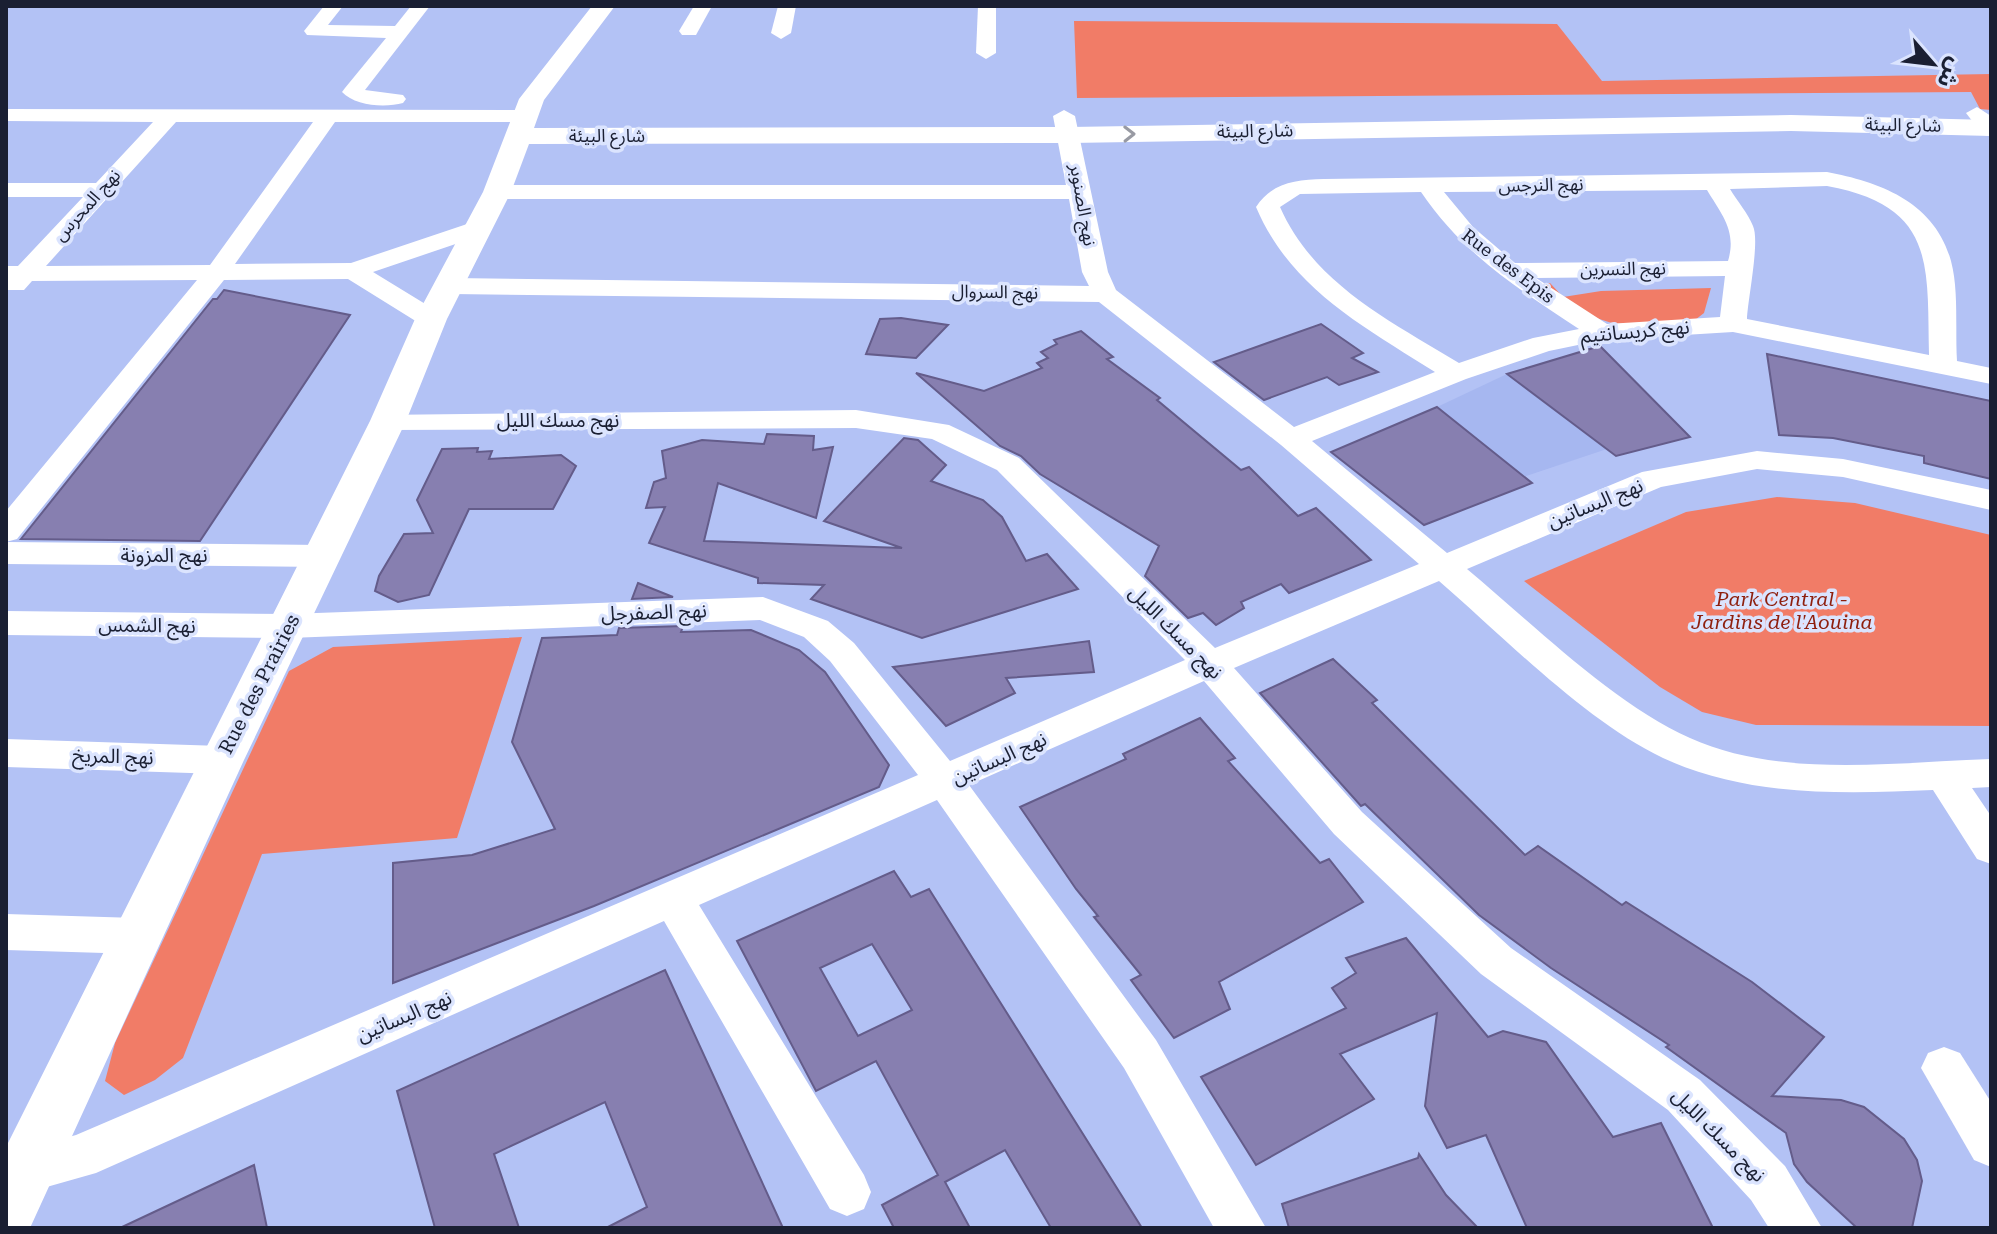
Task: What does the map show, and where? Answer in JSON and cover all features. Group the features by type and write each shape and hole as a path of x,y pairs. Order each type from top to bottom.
{"street":[{"path":"334,6 314,31 398,32"},
{"path":"421,6 352,92 511,155"},
{"name":"Rue des Prairies","path":"6,1212 221,760 388,421 511,155 604,6"},
{"path":"689,31 703,6"},
{"path":"781,33 787,6"},
{"path":"986,53 987,6"},
{"path":"6,115 329,115 511,155 1081,192"},
{"path":"6,532 218,271 329,115"},
{"name":"نهج المحرس","path":"6,293 16,274 169,117"},
{"name":"شارع البيئة","path":"511,155 1067,126 1988,123"},
{"name":"نهج الصنوبر","path":"1067,126 1095,272 1105,294"},
{"path":"353,271 511,155"},
{"name":"نهج النرجس","path":"1456,373 1316,280 1288,247 1268,207 1273,197 1301,187 1827,179 1865,186 1899,203 1930,238 1939,263 1943,365"},
{"path":"1714,183 1742,227 1745,244 1738,268 1733,324"},
{"name":"Rue des Epis","path":"1429,187 1449,220 1508,271 1602,332"},
{"path":"6,190 100,190"},
{"name":"نهج النسرين","path":"1508,271 1738,268"},
{"path":"16,274 353,271 442,302"},
{"path":"1105,294 1291,439 1606,704 1681,750 1749,771 1827,775 1991,773"},
{"name":"نهج السروال","path":"442,302 1105,294"},
{"name":"نهج كريسانتيم","path":"1291,439 1456,373 1559,340 1602,332 1733,324 1991,376"},
{"name":"نهج مسك الليل","path":"388,421 856,419 939,431 1008,464 1210,664 1348,823 1496,961 1684,1095 1768,1183 1797,1228"},
{"name":"نهج البساتين","path":"29,1169 79,1157 1210,664 1653,479 1757,460 1843,468 1991,500"},
{"name":"نهج المزونة","path":"6,553 322,556"},
{"name":"نهج الصفرجل","path":"289,626 763,608 816,629 842,652 945,781 1140,1054 1241,1228"},
{"name":"نهج الشمس","path":"6,623 289,626"},
{"name":"نهج المريخ","path":"6,753 221,760"},
{"path":"1943,775 1991,848"},
{"path":"673,899 847,1192"},
{"path":"6,932 137,936"},
{"path":"1944,1068 1991,1144"}],"shaded area":[{"path":"1507,374 1607,449 1523,477 1437,407"}],"green space":[{"path":"1074,21 1557,24 1602,81 1991,74 1991,110 1980,109 1971,92 1077,98"},
{"path":"1541,283 1550,283 1563,297 1601,291 1711,288 1704,313 1695,320 1615,324 1593,317"},
{"name":"Park Central - Jardins de l'Aouina","path":"1777,497 1855,503 1991,535 1991,726 1756,725 1702,712 1660,687 1524,581 1686,512"},
{"path":"522,637 457,838 262,854 183,1058 155,1080 124,1095 105,1081 115,1043 289,671 333,647"}],"building":[{"path":"224,290 350,315 200,541 21,539 213,299 217,299"},
{"path":"901,318 948,325 916,358 866,354 880,319"},
{"path":"1321,324 1363,353 1352,358 1378,372 1339,385 1327,377 1264,400 1214,362"},
{"path":"1081,331 1113,357 1107,359 1160,398 1157,400 1241,470 1249,467 1298,516 1316,508 1371,560 1289,593 1281,584 1241,602 1244,608 1216,625 1203,613 1188,618 1145,576 1159,546 1040,474 1021,456 1000,446 916,373 984,391 1042,368 1037,363 1048,358 1041,352 1057,344 1054,340"},
{"path":"1600,346 1690,437 1616,456 1507,374"},
{"path":"1767,354 1991,401 1991,479 1924,463 1924,456 1833,438 1779,435"},
{"path":"1437,407 1532,483 1424,525 1331,452"},
{"path":"767,434 814,436 813,450 833,447 816,518 718,483 704,541 902,548 824,521 904,438 918,440 946,465 931,481 983,500 1002,517 1026,561 1047,554 1078,589 922,638 811,599 824,585 758,583 758,578 649,543 665,507 646,508 654,482 666,478 662,451 702,440 764,444"},
{"path":"478,448 477,452 492,451 489,459 561,455 576,466 553,509 469,509 429,595 398,602 375,591 379,576 404,534 433,533 417,500 442,449"},
{"path":"638,583 673,597 632,599"},
{"path":"683,626 681,632 751,630 799,650 825,672 889,765 879,787 594,906 393,983 393,863 472,855 555,829 512,742 542,638 617,635 619,628"},
{"path":"1089,641 1094,672 1006,678 1015,693 946,726 893,667"},
{"path":"1333,659 1377,700 1372,703 1525,855 1538,846 1622,905 1626,902 1752,982 1824,1037 1772,1096 1841,1100 1864,1107 1904,1139 1917,1160 1922,1181 1912,1228 1857,1228 1807,1182 1794,1164 1786,1133 1666,1047 1669,1045 1551,968 1479,915 1365,804 1361,806 1260,693"},
{"path":"1200,718 1235,758 1228,761 1320,863 1329,859 1363,902 1219,982 1230,1009 1174,1038 1131,980 1141,975 1094,917 1098,916 1020,807 1126,759 1123,754"},
{"path":"894,871 911,897 929,889 1142,1228 1051,1228 1005,1150 945,1182 970,1228 894,1228 882,1205 938,1175 876,1061 816,1091 737,941","holes":["872,944 912,1010 858,1036 820,968"]},
{"path":"1406,938 1488,1037 1503,1031 1546,1042 1613,1137 1661,1123 1713,1228 1527,1228 1486,1135 1447,1148 1425,1106 1437,1013 1340,1054 1374,1099 1256,1165 1201,1077 1346,1008 1332,988 1356,973 1346,958"},
{"path":"665,970 783,1228 606,1228 647,1207 605,1102 494,1154 519,1228 435,1228 397,1091"},
{"path":"1419,1154 1446,1195 1478,1228 1289,1228 1282,1204 1418,1158"},
{"path":"254,1165 267,1228 120,1228"}]}
